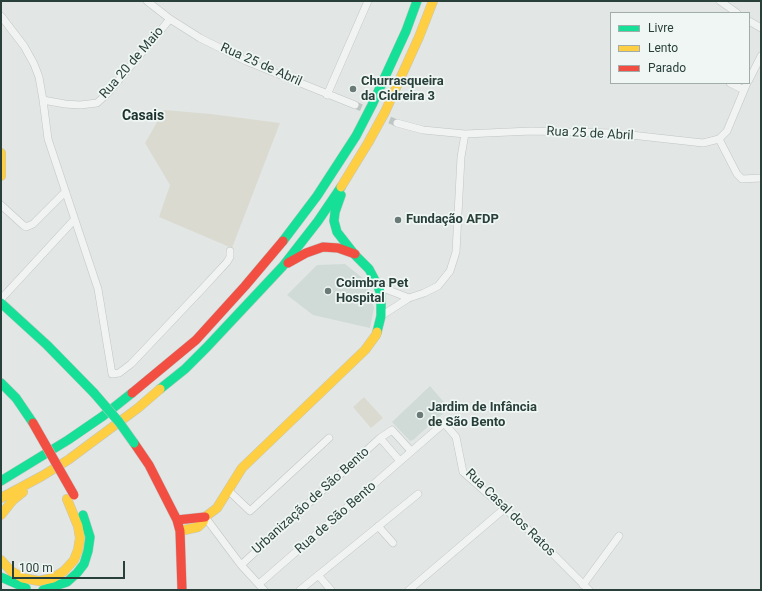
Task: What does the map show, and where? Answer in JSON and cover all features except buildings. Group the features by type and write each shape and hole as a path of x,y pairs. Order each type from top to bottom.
{"main road":[{"path":"1,481 103,416 151,379 196,340 250,280 283,241 317,196 356,136 406,31 417,1"},
{"path":"1,498 42,476 114,427 185,369 234,320 283,266 318,221 349,175 386,112 419,37 432,1"},
{"path":"1,153 1,176"},
{"path":"180,531 198,527 203,522 205,517 217,508 242,468 365,350 376,335 381,316 381,295 378,286 368,269 337,232 334,221 335,212 349,175"},
{"path":"283,266 306,253 323,247 338,248 355,255"},
{"path":"1,303 47,345 94,393 119,422 149,466 177,520 180,531 182,590"},
{"path":"1,316 17,318"},
{"path":"1,383 16,398 70,497 86,522 90,537 84,564 67,582 55,587 39,590 24,588 1,577"},
{"path":"1,395 30,425"},
{"path":"1,472 33,462"},
{"path":"1,515 13,500 42,476"},
{"path":"1,560 17,575 23,578 39,581 53,578 64,571 74,560 78,550 80,538 70,497"},
{"path":"177,520 205,517"}],"street":[{"name":"Rua 25 de Abril","path":"147,1 170,19 200,38 246,61 354,105"},
{"path":"327,95 368,1"},
{"path":"720,1 735,12"},
{"path":"1,16 24,46 39,77 48,139 98,289 113,374 119,374 131,364 199,293 230,257 230,251"},
{"name":"Rua 20 de Maio","path":"43,100 80,105 96,103 107,94 170,19"},
{"path":"750,21 761,28"},
{"path":"750,78 761,56"},
{"path":"735,84 746,86 727,131 719,139 737,174 742,179 761,178"},
{"name":"Rua 25 de Abril","path":"397,123 423,130 465,134 531,131 613,133 703,143 719,139"},
{"path":"381,316 409,298 438,286 450,271 456,252 461,157 465,134"},
{"path":"1,205 26,227 33,224 65,192"},
{"path":"1,298 74,220"},
{"path":"378,286 409,298"},
{"path":"393,293 397,300 395,307"},
{"name":"Rua Casal dos Ratos","path":"411,451 444,423 456,437 463,472 504,510 531,532 586,588"},
{"name":"Urbanização de São Bento","path":"241,565 380,438 392,430 411,451"},
{"path":"228,490 250,511 329,438"},
{"name":"Urbanização de São Bento","path":"380,438 400,461"},
{"name":"Rua de São Bento","path":"262,587 411,451"},
{"path":"300,590 418,494"},
{"path":"409,590 504,510"},
{"path":"205,517 241,565 262,587"},
{"path":"378,526 393,544"},
{"path":"586,588 619,536"},
{"path":"318,575 332,590"}],"shaded area":[{"path":"164,110 211,114 280,123 232,248 159,217 170,185 145,143"},
{"path":"345,264 365,280 374,308 370,328 313,315 287,295 317,265"},
{"name":"Jardim de Infância de São Bento","path":"430,386 449,408 410,441 392,422"},
{"path":"364,397 383,418 371,428 353,407"}],"tunnel":[{"path":"355,105 371,112"},
{"path":"380,116 397,123"}],"traffic: fast":[{"path":"283,241 317,196 356,136 406,31 417,1"},
{"path":"160,389 185,369 283,266 318,221 341,187"},
{"path":"341,195 335,212 334,221 337,232 355,255"},
{"path":"355,255 369,269 381,295 381,316 377,332"},
{"path":"1,303 47,345 94,393"},
{"path":"1,383 16,398 33,423"},
{"path":"94,393 119,422 134,443"},
{"path":"1,481 68,440 103,416 132,393"},
{"path":"43,590 67,582 84,564 90,537 83,515"},
{"path":"1,577 26,588"}],"traffic: slow":[{"path":"341,187 385,112 419,37 433,1"},
{"path":"1,153 1,176"},
{"path":"180,531 198,527 203,522 205,517 217,508 242,468 365,350 377,332"},
{"path":"1,498 68,460 138,408 160,389"},
{"path":"1,515 13,500 23,492"},
{"path":"1,560 11,571 23,578 39,581 53,578 64,571 74,560 78,550 80,538 78,526 67,499"}],"traffic: jam":[{"path":"132,393 196,340 283,241"},
{"path":"288,263 306,253 323,247 338,248 355,254"},
{"path":"33,423 74,495"},
{"path":"134,443 149,465 177,520 180,531 182,590"},
{"path":"177,520 205,517"}],"place":[{"name":"Churrasqueira da Cidreira 3","path":"353,89"},
{"name":"Fundação AFDP","path":"398,220"},
{"name":"Coimbra Pet Hospital","path":"328,291"},
{"name":"Jardim de Infância de São Bento","path":"420,415"}],"district":[{"name":"Casais","path":"143,116"}]}
